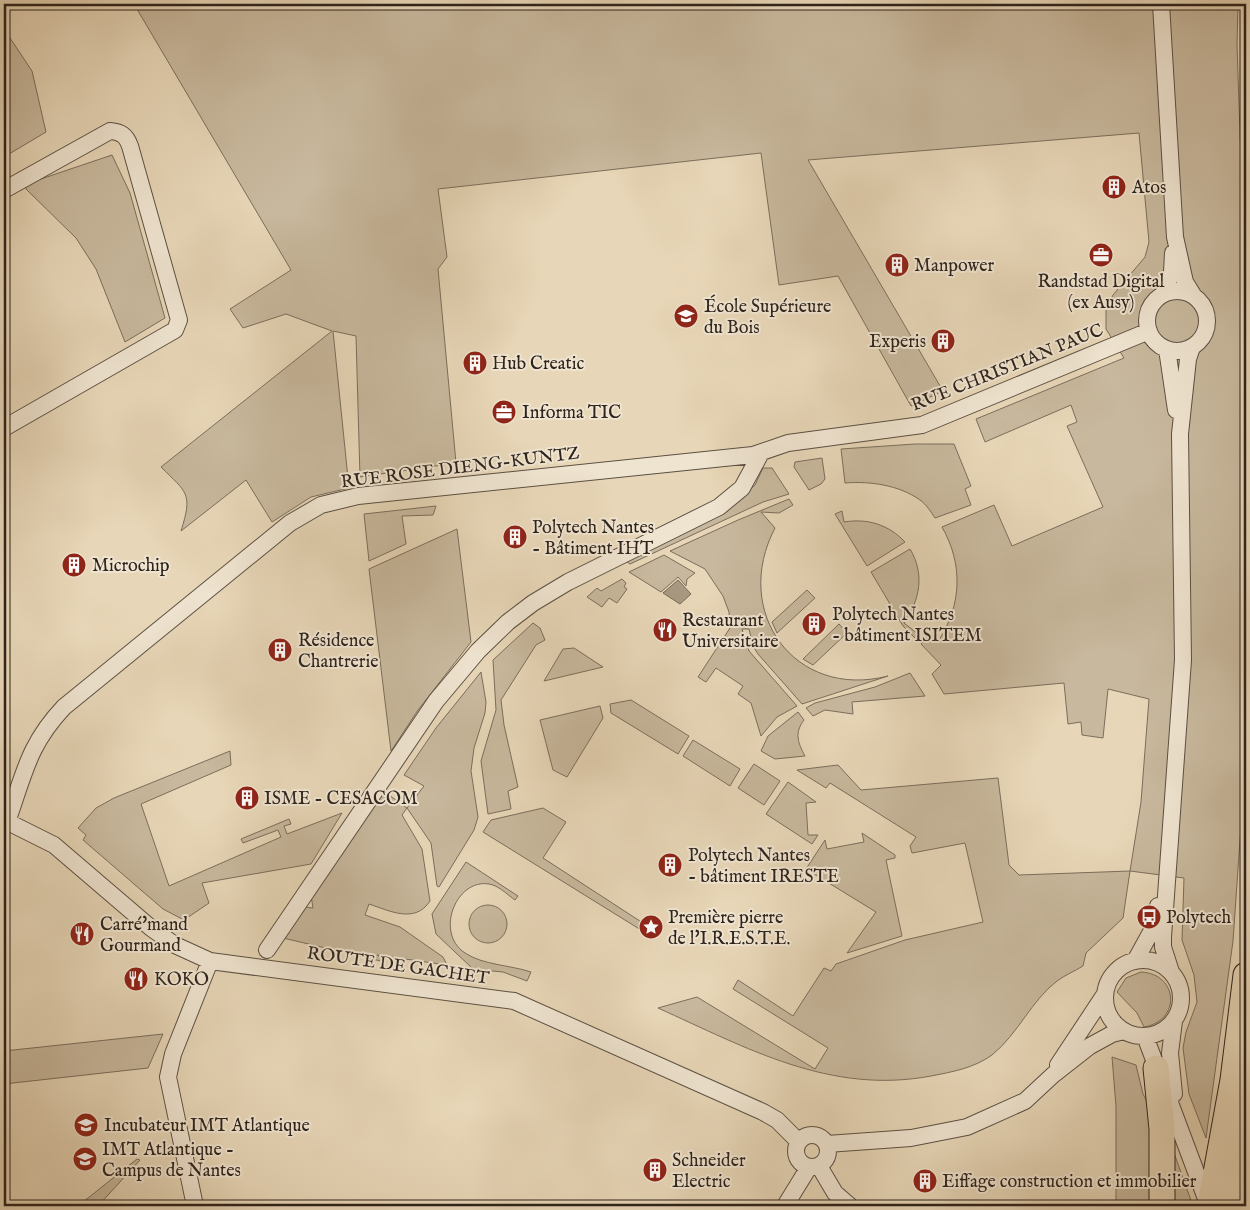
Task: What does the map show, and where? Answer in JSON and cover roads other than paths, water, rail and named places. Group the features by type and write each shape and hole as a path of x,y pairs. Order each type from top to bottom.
{"highway":[{"path":"1210,1206 1233,1080 1246,975"},
{"path":"1156,1068 1162,1129 1162,1206"},
{"path":"1228,1206 1246,1106"}],"street":[{"path":"1161,4 1175,237 1172,272 1163,294 1154,302 1149,311 1149,331 1153,339 1167,349 1180,351 1192,347 1202,339 1207,327 1207,315 1202,304 1193,295 1185,282 1175,237"},
{"path":"4,190 110,132 120,132 127,138 130,146 178,316 178,325 175,330 4,428"},
{"path":"1163,294 1184,291 1193,295"},
{"name":"RUE CHRISTIAN PAUC","path":"788,443 922,425 1149,331"},
{"path":"1190,1152 1171,1075 1170,1053 1174,1021 1180,1009 1181,996 1178,983 1171,972 1163,947 1183,660 1180,434 1188,359 1192,347"},
{"path":"1167,349 1180,434"},
{"name":"RUE ROSE DIENG-KUNTZ","path":"6,821 25,765 34,747 47,725 64,707 303,513 321,505 358,496 761,453 788,443"},
{"path":"267,950 380,780 460,670 508,622 533,603 568,582 719,506 742,488 761,453"},
{"name":"ROUTE DE GACHET","path":"6,821 54,845 151,928 176,945 210,961 514,1001 763,1112 777,1120 799,1142"},
{"path":"1135,961 1151,932 1168,868"},
{"path":"195,1206 168,1077 173,1054 210,961"},
{"path":"1052,1075 1105,994 1113,975 1118,969 1135,961 1158,963 1171,972"},
{"path":"1105,994 1105,1005 1109,1016 1124,1032"},
{"path":"827,1144 911,1138 967,1127 1025,1100 1052,1075 1090,1046 1112,1034 1124,1032 1145,1036 1158,1033 1174,1021"},
{"path":"1145,1036 1210,1206"},
{"path":"785,1206 814,1167 828,1156 827,1144 823,1138 815,1135 806,1136 799,1142 796,1156 802,1164 814,1167 835,1193 850,1206"}],"place":[{"name":"Atos","path":"1114,187"},
{"name":"Randstad Digital (ex Ausy)","path":"1101,255"},
{"name":"Manpower","path":"897,265"},
{"name":"École Supérieure du Bois","path":"686,316"},
{"name":"Experis","path":"943,341"},
{"name":"Hub Creatic","path":"475,363"},
{"name":"Informa TIC","path":"504,412"},
{"name":"Polytech Nantes - Bâtiment IHT","path":"515,537"},
{"name":"Microchip","path":"74,565"},
{"name":"Polytech Nantes - bâtiment ISITEM","path":"814,624"},
{"name":"Restaurant Universitaire","path":"665,630"},
{"name":"Résidence Chantrerie","path":"280,650"},
{"name":"ISME - CESACOM","path":"247,798"},
{"name":"Polytech Nantes - bâtiment IRESTE","path":"670,865"},
{"name":"Polytech","path":"1149,917"},
{"name":"Première pierre de l'I.R.E.S.T.E.","path":"651,927"},
{"name":"Carré'mand Gourmand","path":"82,934"},
{"name":"KOKO","path":"136,979"},
{"name":"Incubateur IMT Atlantique","path":"86,1125"},
{"name":"IMT Atlantique - Campus de Nantes","path":"85,1159"},
{"name":"Schneider Electric","path":"655,1170"},
{"name":"Eiffage construction et immobilier","path":"925,1181"}]}
